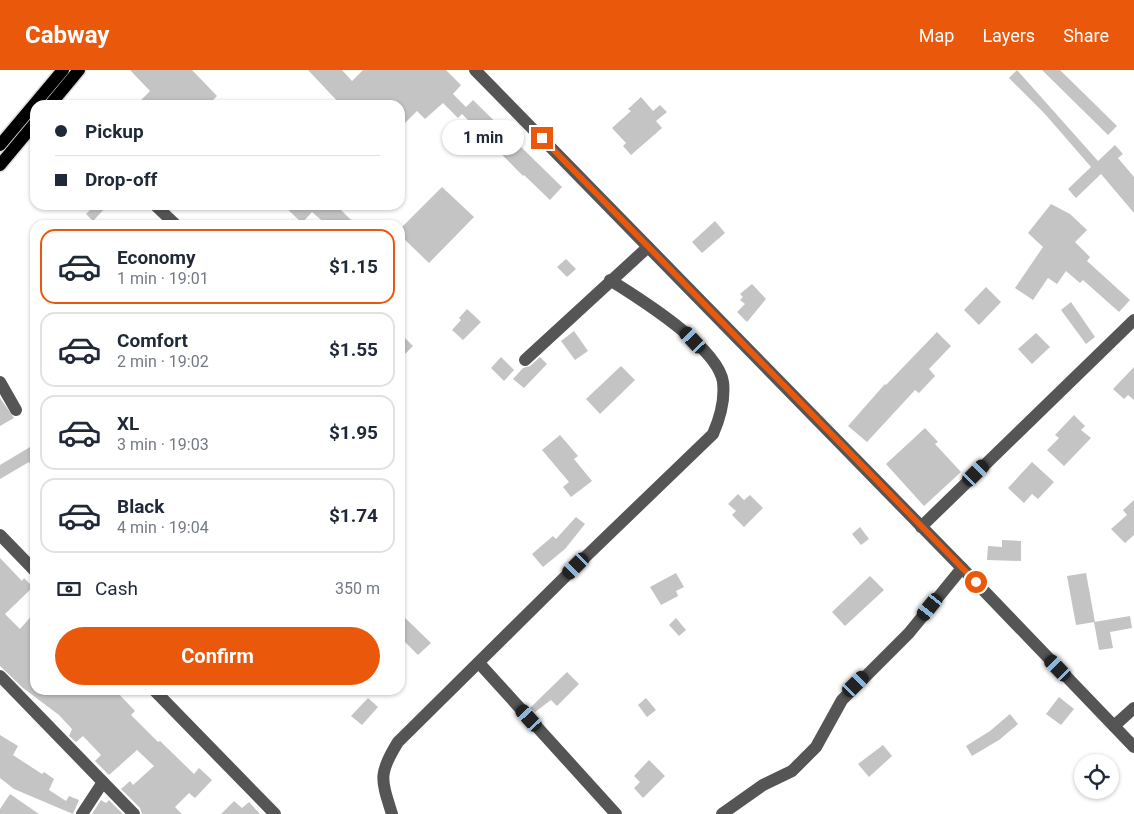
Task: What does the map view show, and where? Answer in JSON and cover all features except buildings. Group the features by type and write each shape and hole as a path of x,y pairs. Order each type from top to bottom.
{"main road":[{"path":"54,99 63,70"},
{"path":"54,99 79,70"},
{"path":"0,145 30,119"},
{"path":"0,165 30,129"}],"street":[{"path":"475,70 962,568 1134,747"},
{"path":"161,210 171,220"},
{"path":"525,360 648,247"},
{"path":"392,814 382,784 384,764 398,742 713,434 721,414 723,380 713,362 683,329 610,280"},
{"path":"920,527 1134,320"},
{"path":"0,382 16,410"},
{"path":"0,535 30,566"},
{"path":"722,814 763,785 792,771 816,747 842,700 909,633 962,568"},
{"path":"479,663 616,814"},
{"path":"0,676 134,814"},
{"path":"159,695 275,814"},
{"path":"1114,726 1134,708"},
{"path":"82,814 103,782"}],"route":[{"path":"542,138 920,527 976,582"}]}
